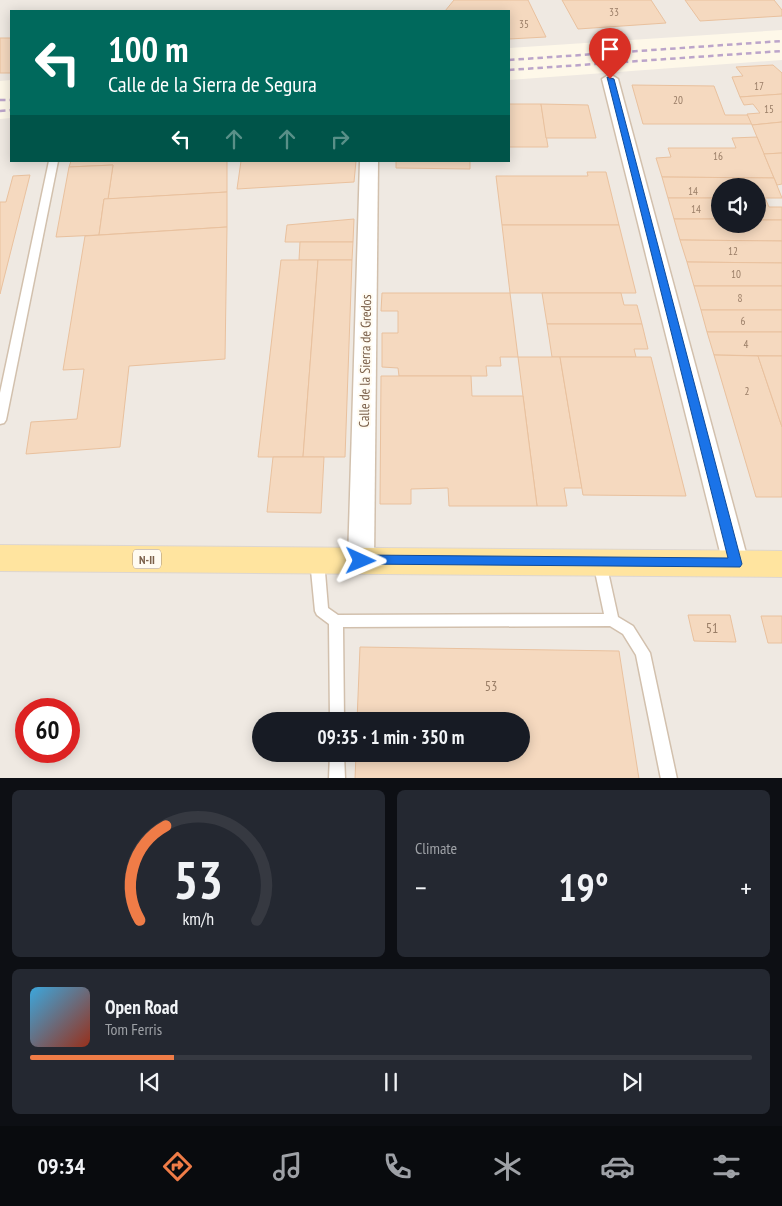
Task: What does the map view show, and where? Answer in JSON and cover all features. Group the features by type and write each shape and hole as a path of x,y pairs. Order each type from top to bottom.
{"main road":[{"name":"N-II","path":"0,558 782,564"}],"street":[{"path":"610,79 736,564"},
{"name":"Calle de la Sierra de Gredos","path":"361,561 369,162"}],"lane":[{"path":"0,420 54,162"},
{"path":"305,560 322,611 336,621 612,620 628,630 643,653 669,778"},
{"path":"600,562 612,620"},
{"path":"336,621 337,712"},
{"path":"337,762 337,778"}],"shaded area":[{"path":"0,0 782,0 782,30 510,48 510,10 10,10 10,80 0,81"},
{"path":"782,60 782,778 0,778 0,119 10,118 10,162 510,162 510,80"}],"building":[{"path":"454,0 528,0 546,37 510,39 510,10 446,10"},
{"path":"562,0 651,0 666,23 578,29"},
{"path":"685,0 774,0 782,10 782,16 700,21"},
{"path":"0,38 10,38 10,73 0,73"},
{"path":"773,65 782,73 782,94 740,97 732,77 743,76 736,67"},
{"path":"632,85 714,86 725,115 748,115 752,124 643,124"},
{"path":"782,94 782,122 752,125 747,114 760,113 753,104 744,105 740,97"},
{"path":"510,104 541,104 548,147 510,147"},
{"path":"541,104 588,105 596,138 546,138"},
{"path":"782,122 782,153 764,154 752,125"},
{"path":"757,137 774,178 662,177 656,158 671,157 668,148 736,148 732,138"},
{"path":"782,153 782,184 777,185 764,154"},
{"path":"71,162 227,162 227,192 108,199 113,165 69,167"},
{"path":"241,162 356,162 354,182 237,189"},
{"path":"396,162 470,162 470,169 396,168"},
{"path":"113,165 108,199 104,199 99,235 56,237 69,167"},
{"path":"587,172 606,172 619,225 502,225 496,176 588,176"},
{"path":"30,175 0,294 0,202 6,202 13,176"},
{"path":"662,177 774,178 782,198 766,198 766,178 711,178 711,198 668,198"},
{"path":"227,192 227,227 99,235 104,199"},
{"path":"668,198 711,198 711,219 674,219"},
{"path":"766,200 769,207 782,207 782,220 766,220"},
{"path":"354,219 353,242 285,242 287,225"},
{"path":"674,219 711,219 711,233 766,233 766,220 782,220 782,241 680,240"},
{"path":"502,225 619,225 636,293 510,293"},
{"path":"227,227 225,359 129,366 120,447 26,454 31,422 77,419 84,369 63,370 85,236"},
{"path":"680,240 782,241 782,263 687,262"},
{"path":"300,242 353,242 352,260 299,260"},
{"path":"281,260 318,260 303,457 258,457"},
{"path":"318,260 352,260 345,457 303,457"},
{"path":"687,262 782,263 782,286 694,286"},
{"path":"694,286 782,286 782,310 701,310"},
{"path":"382,293 510,293 518,357 500,357 501,366 486,366 487,376 399,376 398,368 382,367 382,333 398,333 398,311 381,311"},
{"path":"542,293 621,293 624,305 637,305 642,324 547,324"},
{"path":"701,310 782,310 782,332 707,332"},
{"path":"547,324 642,324 648,349 634,349 636,357 552,357"},
{"path":"707,332 782,332 782,356 714,355"},
{"path":"714,355 758,356 782,427 782,497 756,497"},
{"path":"758,356 782,356 782,427"},
{"path":"518,357 560,357 582,488 564,488 567,506 537,506"},
{"path":"560,357 651,357 686,496 583,495"},
{"path":"381,376 471,376 472,396 523,396 537,506 449,506 448,488 411,489 411,504 380,504"},
{"path":"273,457 324,457 321,513 267,512"},
{"path":"688,615 730,615 736,642 694,641"},
{"path":"761,616 782,616 782,643 768,643"},
{"path":"360,647 619,651 639,778 355,778 356,762 530,762 530,712 357,712"}],"railway":[{"path":"510,60 782,41"},
{"path":"510,70 782,51"},
{"path":"0,100 10,100"},
{"path":"0,111 10,110"}],"route":[{"path":"361,561 736,564 610,79"}]}
